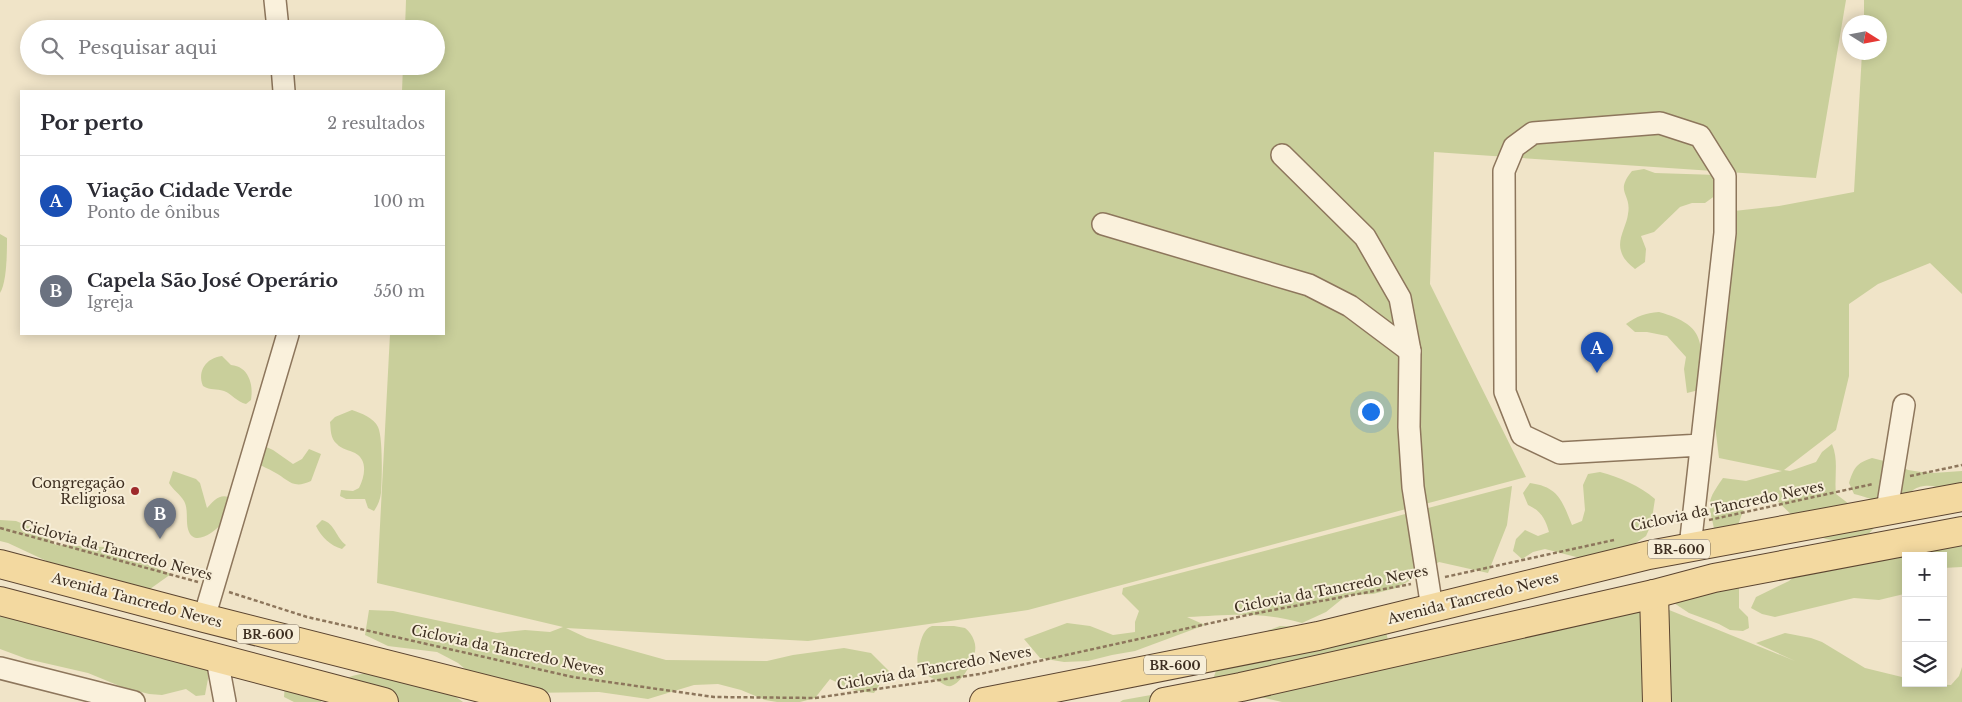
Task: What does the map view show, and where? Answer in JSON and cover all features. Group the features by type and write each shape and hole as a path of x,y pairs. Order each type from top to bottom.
{"main road":[{"name":"Avenida Tancredo Neves","path":"984,702 1308,638 1538,582 1691,535 1887,510 1952,499"},
{"path":"1714,578 1774,557 1928,521 1952,499"},
{"name":"BR-600","path":"1164,702 1200,698 1654,594 1714,578 1962,531"},
{"name":"Avenida Tancredo Neves","path":"0,564 536,702"},
{"path":"1538,582 1537,594 1547,617"},
{"path":"1654,594 1658,702"},
{"name":"BR-600","path":"0,601 384,702"}],"street":[{"path":"275,0 277,20"},
{"path":"283,75 284,90"},
{"path":"1691,535 1725,233 1725,176 1700,136 1660,123 1533,133 1514,147 1504,171 1504,392 1522,435 1560,453 1701,445"},
{"path":"1282,155 1365,237 1400,298 1410,351 1409,427 1413,487 1432,608"},
{"path":"1103,224 1309,285 1350,306 1410,351"},
{"path":"204,618 288,335"},
{"path":"1887,510 1904,405"},
{"path":"217,659 224,702"},
{"path":"0,668 134,702"}],"path":[{"name":"Ciclovia da Tancredo Neves","path":"1691,535 1892,480 1962,465"},
{"name":"Ciclovia da Tancredo Neves","path":"0,528 199,582"},
{"name":"Ciclovia da Tancredo Neves","path":"226,591 307,617 573,677 714,697 815,698 980,674 1252,614 1428,580 1617,540"}],"green space":[{"path":"406,0 1846,0 1816,178 1434,152 1430,284 1526,477 1028,610 808,641 566,628 587,638 666,660 767,661 793,655 844,648 871,653 889,671 874,693 852,690 830,679 815,698 800,702 765,700 741,690 718,684 694,685 648,699 599,692 523,693 477,679 458,663 437,652 388,646 365,635 369,610 393,611 497,633 525,630 550,632 563,627 377,583 390,335 445,335 445,90 402,90 403,75 445,75 445,20 405,20"},
{"path":"1864,0 1962,0 1962,294 1930,263 1878,284 1849,304 1849,376 1836,430 1784,470 1790,471 1816,462 1822,452 1832,444 1836,463 1836,494 1866,517 1874,528 1865,538 1835,540 1818,536 1802,525 1767,492 1759,494 1749,501 1743,510 1736,530 1715,534 1710,500 1723,478 1746,481 1782,471 1719,458 1714,417 1734,211 1779,206 1854,192 1862,60 1887,60 1887,15 1864,15"},
{"path":"1644,169 1655,173 1717,175 1716,195 1705,203 1692,203 1680,207 1654,232 1641,236 1646,249 1645,262 1635,269 1625,259 1620,246 1629,207 1624,184 1632,171"},
{"path":"0,234 7,238 7,258 0,293"},
{"path":"1659,312 1687,324 1699,339 1701,361 1699,390 1687,393 1684,369 1686,357 1667,336 1635,332 1626,324 1641,315"},
{"path":"222,356 231,365 237,366 246,372 252,388 252,394 251,400 246,404 224,391 203,386 201,375 204,366 211,359"},
{"path":"352,410 370,418 380,432 382,459 381,493 374,511 368,508 365,499 346,499 340,496 341,490 353,491 359,488 364,473 364,464 359,456 339,446 331,434 330,422 335,417"},
{"path":"262,445 293,464 302,459 309,449 321,454 311,481 295,484 258,464 256,462"},
{"path":"1872,458 1896,464 1908,470 1921,472 1962,471 1962,496 1939,487 1929,486 1917,488 1896,502 1878,501 1854,494 1849,483 1854,470 1862,462"},
{"path":"173,471 196,479 200,483 207,508 222,496 233,499 221,524 210,534 196,538 189,532 185,505 169,483"},
{"path":"1600,472 1629,482 1655,499 1651,525 1646,536 1617,556 1580,558 1545,549 1533,552 1522,559 1513,551 1516,539 1525,530 1538,536 1549,532 1542,516 1528,505 1523,493 1530,483 1547,488 1558,497 1572,525 1582,521 1585,510 1583,485 1588,474"},
{"path":"1512,486 1507,525 1488,573 1439,562 1396,588 1373,594 1347,595 1326,612 1302,623 1258,615 1187,617 1205,625 1135,651 1088,661 1064,662 1040,658 1024,639 1067,623 1090,626 1113,635 1135,632 1135,622 1139,611 1122,594 1123,588"},
{"path":"0,520 16,521 38,530 56,545 104,547 126,559 149,565 171,574 150,589 124,589 102,577 53,564 0,541"},
{"path":"322,520 333,527 346,545 342,549 327,541 321,534 316,526"},
{"path":"1962,528 1962,567 1947,568 1947,552 1902,552 1902,594 1879,600 1854,598 1775,617 1762,614 1751,608 1756,597 1789,581 1798,573"},
{"path":"1733,586 1739,588 1739,608 1748,617 1749,628 1743,631 1730,630 1689,613 1674,603"},
{"path":"0,600 210,668 205,695 196,696 186,689 162,695 149,694 122,687 88,673 27,659 0,649"},
{"path":"1647,601 1795,661 1756,643 1785,633 1811,638 1822,642 1865,668 1902,677 1902,687 1947,687 1947,685 1951,685 1959,676 1962,667 1962,702 1282,702 1244,693"},
{"path":"932,626 965,628 974,640 975,652 971,664 962,678 951,686 946,686 927,675 920,669 918,664 918,652 922,639 925,631"},
{"path":"1280,626 1386,632 1389,644 1210,688 1218,665 1259,636"},
{"path":"372,672 445,689 463,702 329,702 327,700 336,687 345,679"},
{"path":"285,684 323,696 321,702 294,702 284,697"},
{"path":"1162,693 1191,702 1120,702 1123,700"}],"place":[{"name":"Viação Cidade Verde","path":"1597,373"},
{"name":"Congregação Religiosa","path":"135,491"},
{"name":"Capela São José Operário","path":"160,539"}]}
